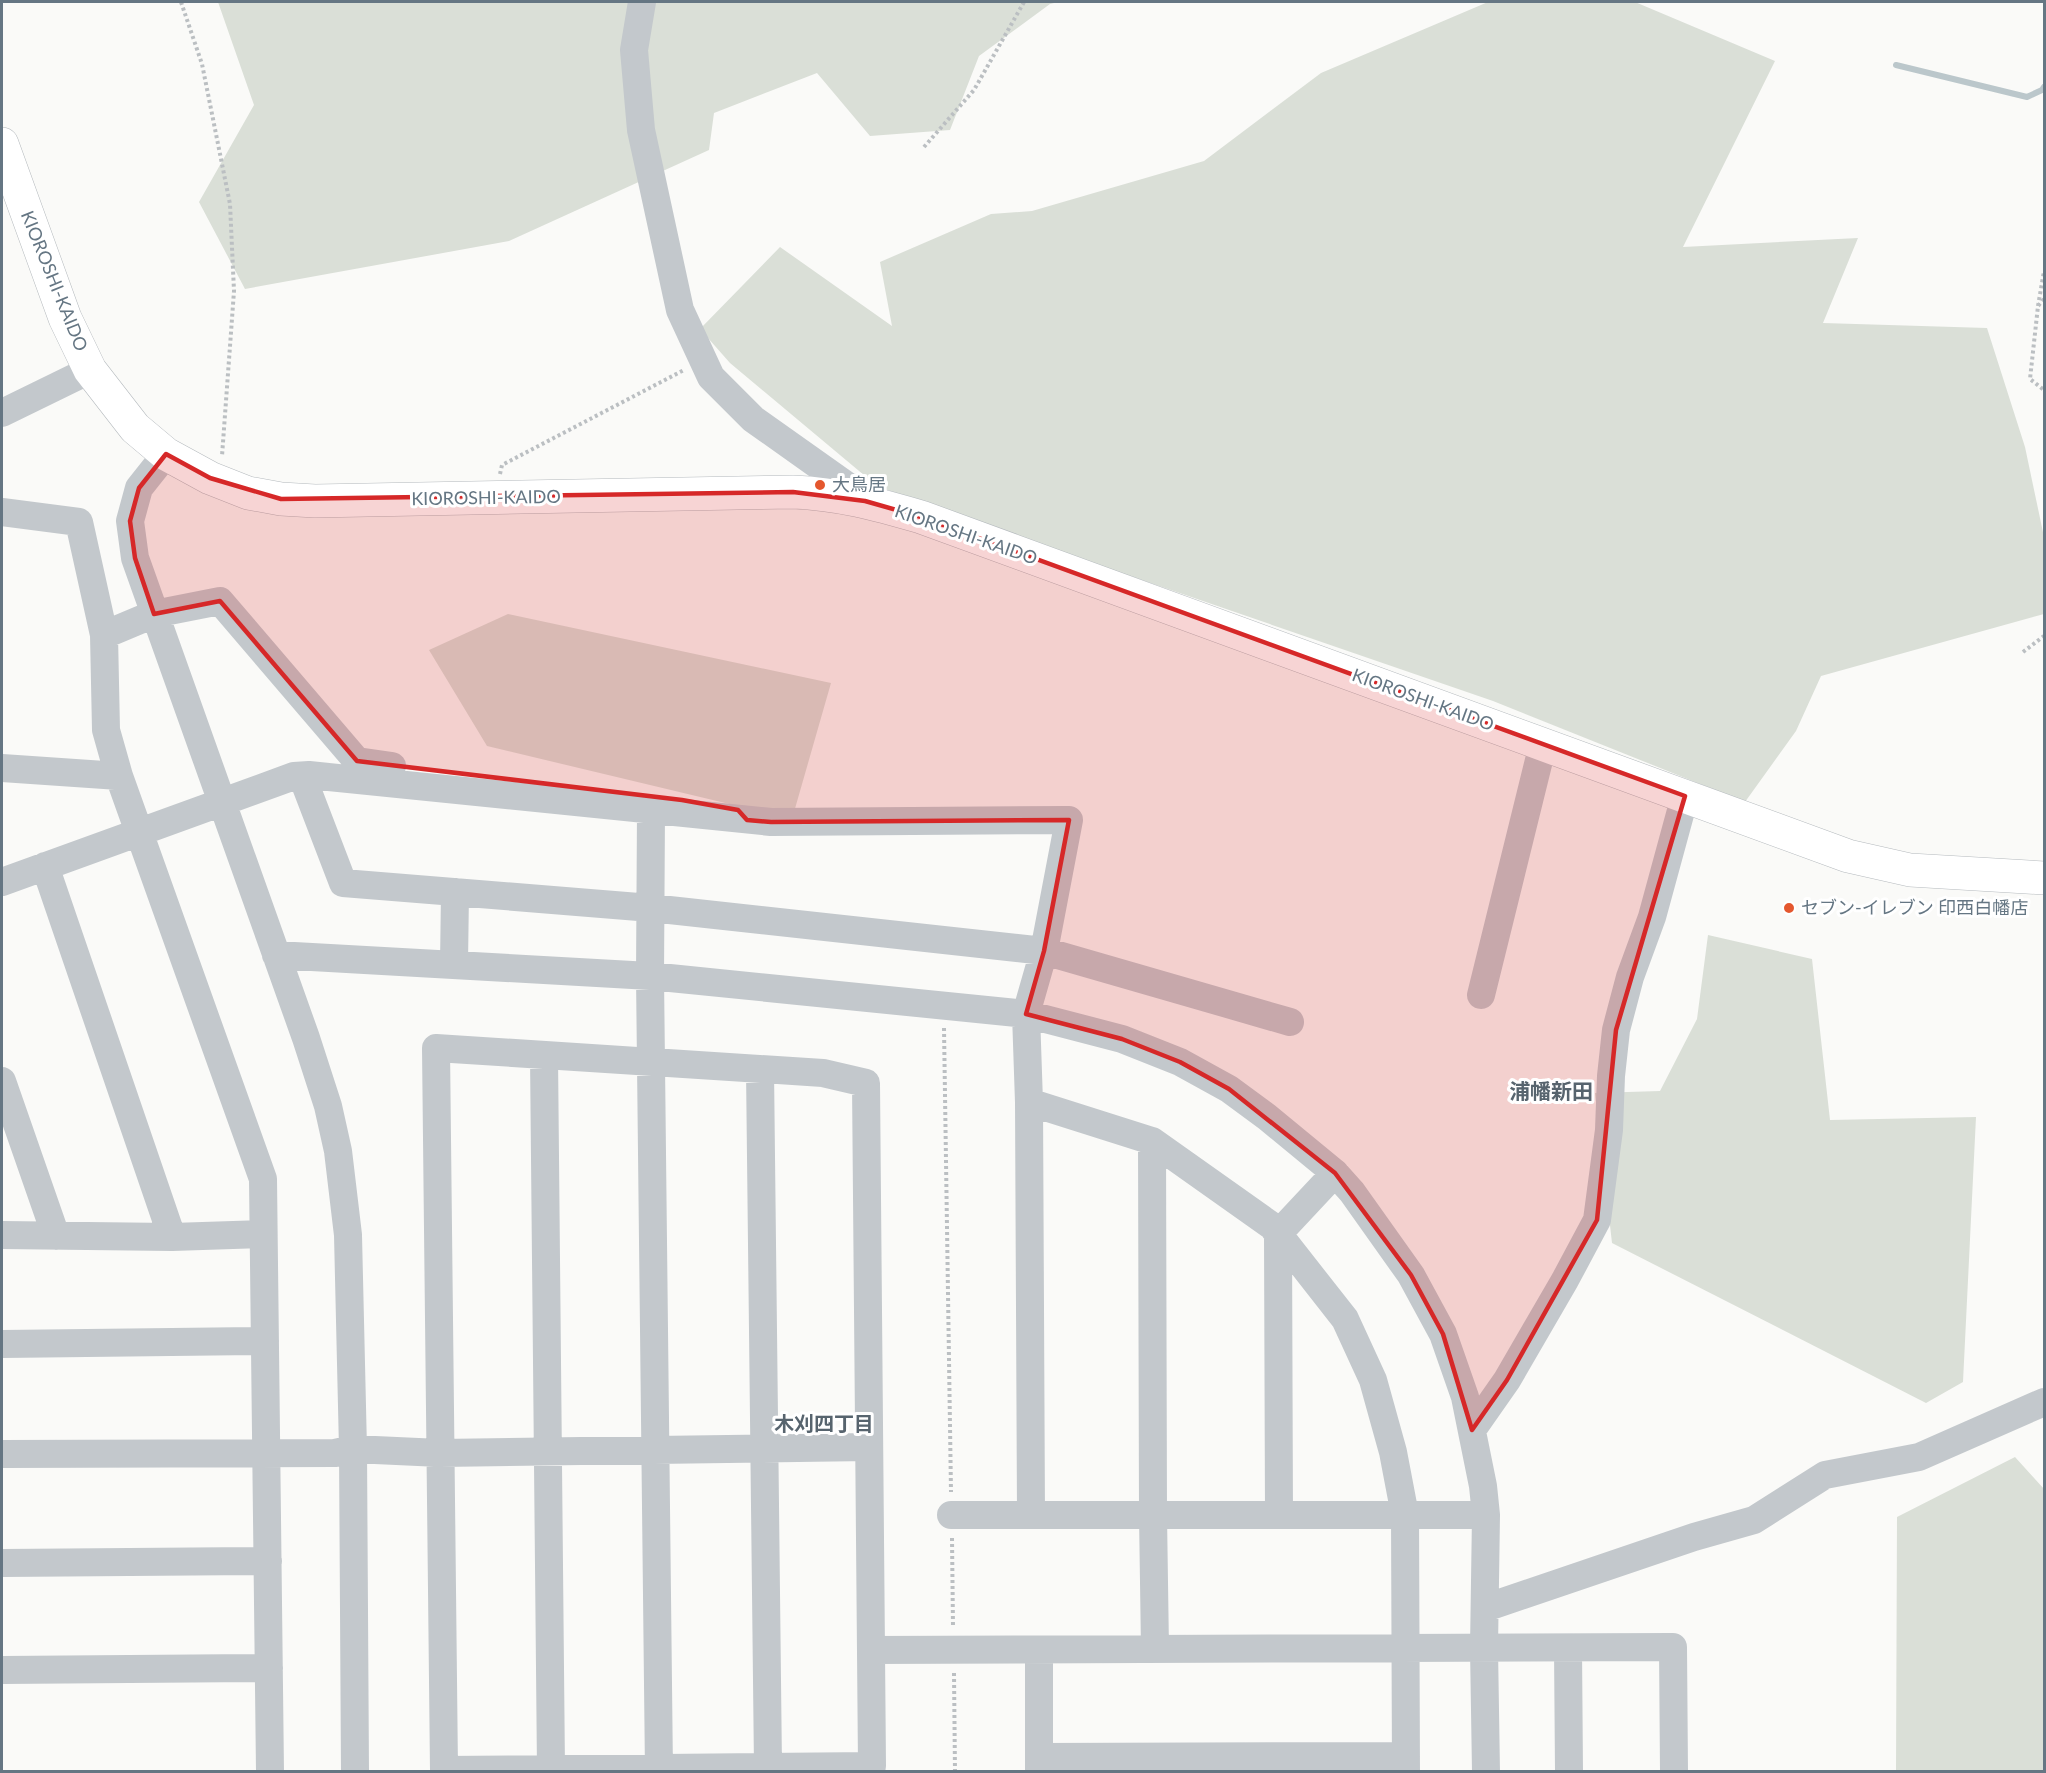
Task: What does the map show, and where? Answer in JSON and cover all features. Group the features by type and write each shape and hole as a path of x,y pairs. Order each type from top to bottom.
{"main road":[{"name":"KIOROSHI-KAIDO","path":"2,144 65,318 90,370 135,428 166,454 210,478 248,493 281,499 356,501 793,492 826,493 865,501 921,517 1848,856 1910,870 2044,878"}],"street":[{"path":"642,2 634,50 641,130 680,310 711,377 753,419 865,501"},
{"path":"2,413 90,370"},
{"path":"166,454 139,488 130,521 135,558 276,954 328,1106 338,1150 348,1235 353,1449 355,1772"},
{"path":"2,512 79,522 104,635 106,730 119,776 263,1179 270,1772"},
{"path":"104,635 154,614 220,601 357,761 551,787 682,800 738,810 747,820"},
{"path":"1481,995 1543,744"},
{"path":"2,768 119,776"},
{"path":"2,882 294,776 324,775 771,822 1069,820 1044,951 1026,1014 1029,1102 1031,1515"},
{"path":"302,776 343,882 651,908 1044,951 1290,1022"},
{"path":"1472,1430 1507,1380 1565,1281 1597,1220 1609,1130 1616,1030 1630,977 1652,917 1685,796"},
{"path":"651,811 650,976 659,1770"},
{"path":"45,866 172,1237"},
{"path":"454,963 455,892"},
{"path":"276,954 650,976 1026,1014 1122,1039 1180,1062 1229,1089 1335,1173 1352,1192 1411,1275 1443,1334 1465,1397 1486,1515 1484,1648 1486,1772"},
{"path":"436,1048 651,1062 823,1073 866,1083 872,1766 659,1770 444,1770 436,1048"},
{"path":"544,1055 551,1770"},
{"path":"760,1069 768,1767"},
{"path":"2,1081 56,1236"},
{"path":"1029,1102 1152,1140 1272,1226 1346,1319 1373,1380 1393,1452 1405,1515 1406,1764 1039,1764 1039,1650"},
{"path":"1152,1140 1155,1649"},
{"path":"1279,1515 1278,1234 1335,1173"},
{"path":"2,1235 172,1237 264,1234"},
{"path":"2,1344 265,1341"},
{"path":"1485,1608 1694,1537 1754,1520 1825,1475 1919,1457 2044,1402"},
{"path":"2,1454 335,1453 353,1449 441,1453 869,1447"},
{"path":"951,1515 1486,1515"},
{"path":"2,1563 268,1561"},
{"path":"871,1650 1673,1647 1674,1772"},
{"path":"1568,1648 1569,1772"},
{"path":"2,1670 269,1668"}],"path":[{"path":"181,2 202,64 230,204 234,291 220,469 210,478"},
{"path":"924,147 974,90 1024,2"},
{"path":"2044,271 2030,379 2044,390"},
{"path":"2038,306 2044,299"},
{"path":"496,498 502,465 703,360"},
{"path":"2023,652 2044,636"},
{"path":"944,1007 955,1772"}],"highlighted area":[{"path":"166,454 210,478 281,499 793,492 865,501 921,517 1685,796 1616,1030 1597,1220 1507,1380 1472,1430 1443,1334 1411,1275 1335,1173 1229,1089 1180,1062 1122,1039 1026,1014 1044,951 1069,820 771,822 747,820 738,810 682,800 357,761 220,601 154,614 135,558 130,521 139,488"}],"shaded area":[{"path":"218,2 1058,2 1050,4 979,56 950,130 870,136 817,73 714,113 709,150 509,241 245,289 199,202 254,105"},
{"path":"1488,2 1635,2 1775,61 1683,247 1858,238 1823,323 1987,328 2025,447 2044,537 2044,614 1821,676 1796,731 1745,802 1493,701 985,526 877,486 730,363 700,329 780,247 892,326 880,262 991,214 1032,211 1204,161 1321,73"},
{"path":"508,614 831,683 792,819 487,746 429,650"},
{"path":"1708,935 1812,959 1830,1120 1976,1117 1963,1382 1926,1403 1612,1243 1595,1093 1660,1091 1697,1019"},
{"path":"2015,1457 2044,1489 2044,1771 1896,1771 1897,1517"}],"waterway":[{"path":"1896,65 2027,97 2044,87"}],"place":[{"name":"大鳥居","path":"820,485"},
{"name":"セブン-イレブン 印西白幡店","path":"1789,908"}],"district":[{"name":"浦幡新田","path":"1551,1092"},
{"name":"木刈四丁目","path":"824,1424"}]}
